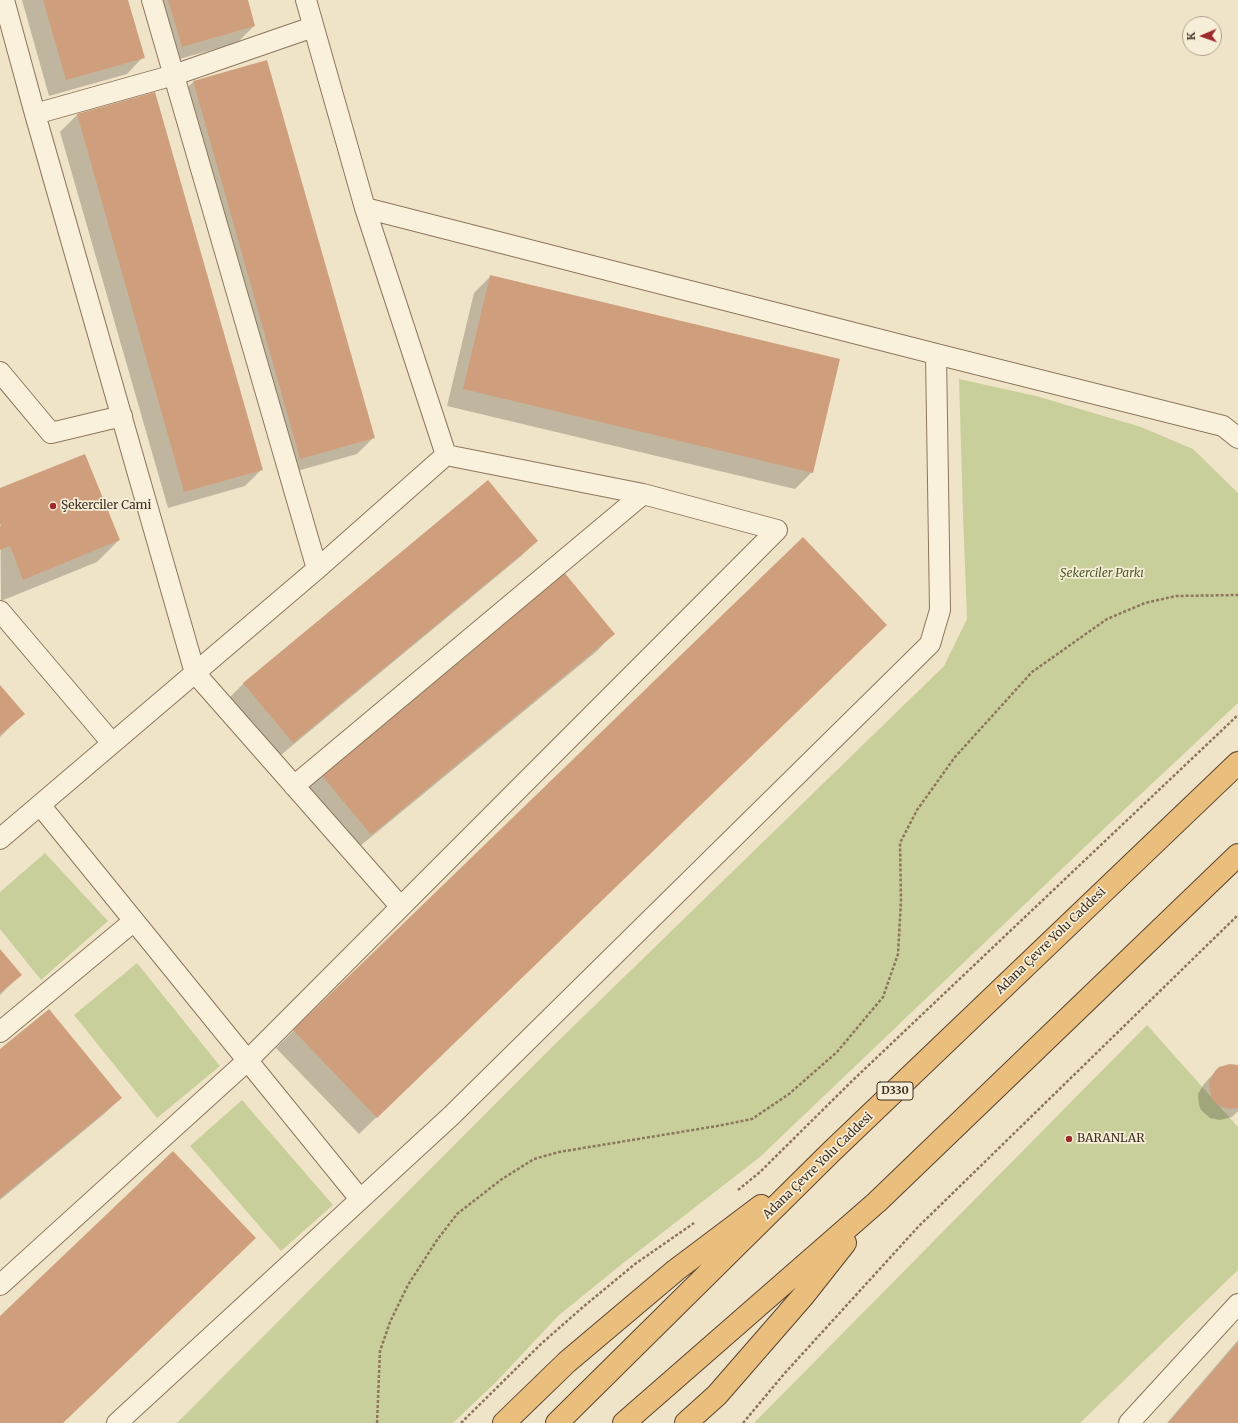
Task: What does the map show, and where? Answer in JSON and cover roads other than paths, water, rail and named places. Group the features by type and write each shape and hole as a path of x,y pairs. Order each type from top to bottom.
{"highway":[{"name":"Adana Çevre Yolu Caddesi","path":"557,1423 831,1152 1238,763"},
{"path":"624,1423 877,1202 1238,855"},
{"path":"504,1423 567,1362 676,1270 831,1152"},
{"path":"686,1423 717,1395 804,1295 877,1202"}],"street":[{"path":"4,0 35,114 195,673 400,906"},
{"path":"152,0 317,569"},
{"path":"306,0 365,208 446,455"},
{"path":"35,114 174,75 313,27"},
{"path":"365,208 1223,426 1238,438"},
{"path":"117,1423 451,1116 930,644 940,610 936,354"},
{"path":"0,372 51,433 122,416"},
{"path":"1,835 40,806 317,569 446,455"},
{"path":"0,1285 247,1061 400,906 777,530 643,494 446,455"},
{"path":"294,786 643,494"},
{"path":"0,610 112,743"},
{"path":"40,806 360,1199"},
{"path":"0,1032 134,921"},
{"path":"1130,1423 1238,1304"}],"place":[{"name":"Şekerciler Cami","path":"53,506"},
{"name":"BARANLAR","path":"1069,1139"}],"park label":[{"name":"Şekerciler Parkı","path":"1102,574"}]}
